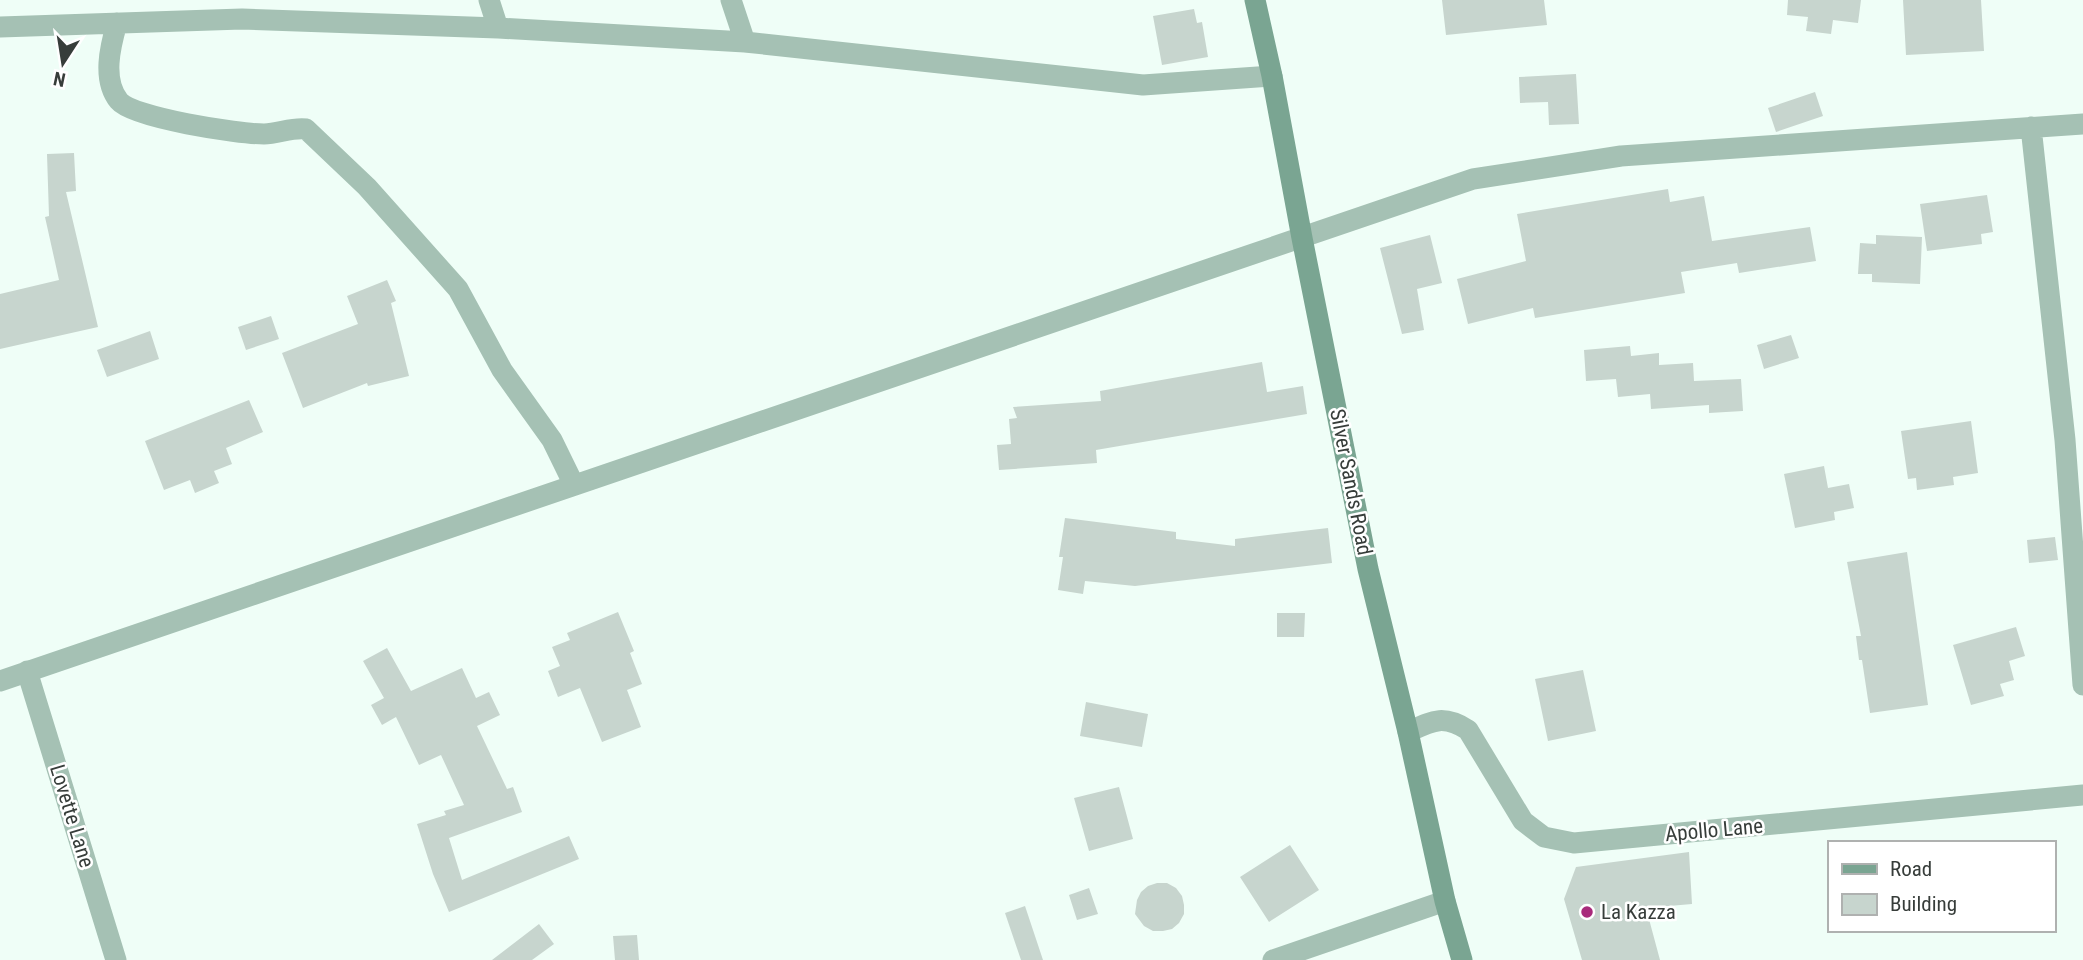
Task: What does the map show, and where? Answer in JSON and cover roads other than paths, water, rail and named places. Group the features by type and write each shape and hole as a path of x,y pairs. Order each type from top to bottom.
{"street":[{"path":"489,0 498,28"},
{"path":"731,0 745,42"},
{"name":"Silver Sands Road","path":"1255,0 1368,569 1408,732 1445,901 1462,960"},
{"path":"0,27 242,19 498,28 745,42 1143,85 1272,76"},
{"path":"117,23 110,47 110,72 112,89 121,103 164,120 253,134 306,129 367,187 458,289 502,370 552,440 574,485"},
{"path":"0,681 1473,179 1621,156 2083,124"},
{"path":"2031,127 2065,440 2083,685"},
{"name":"Lovette Lane","path":"27,671 116,960"},
{"name":"Apollo Lane","path":"1408,732 1434,720 1455,721 1468,730 1523,821 1544,837 1574,843 2083,795"},
{"path":"1273,960 1445,901"}],"place":[{"name":"La Kazza","path":"1587,912"}]}
